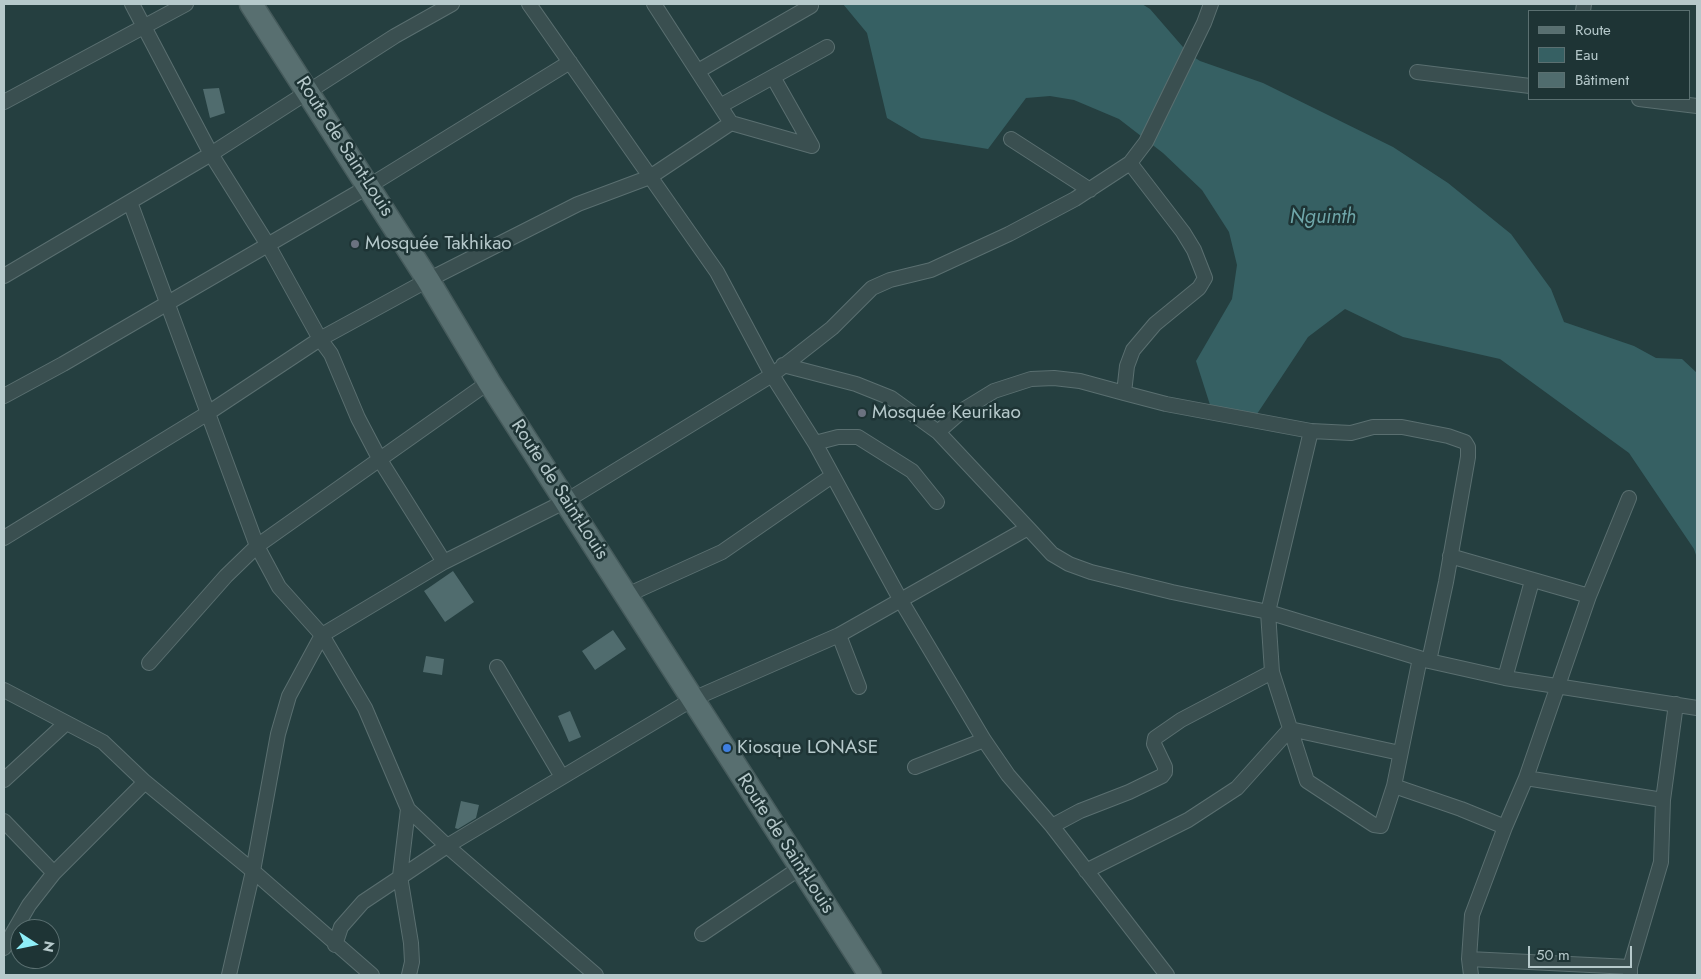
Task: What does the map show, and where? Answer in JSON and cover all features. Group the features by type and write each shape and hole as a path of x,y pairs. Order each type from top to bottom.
{"main road":[{"name":"Route de Saint-Louis","path":"251,4 369,186 489,382 627,595 866,973"}],"street":[{"path":"132,4 211,154 268,245 320,339 331,354 342,375 358,418 380,460 444,562"},
{"path":"4,102 186,4"},
{"path":"4,276 211,154 395,36 452,4"},
{"path":"529,4 717,272 772,375 815,443 900,599 984,740 1008,775 1052,826 1167,975"},
{"path":"654,4 731,123 812,146 773,77"},
{"path":"229,975 253,871 278,734 289,696 322,635 444,562 566,501 772,375 832,328 872,288 890,280 939,266 1009,234 1090,190 1130,163 1146,142 1211,4"},
{"path":"698,71 811,6"},
{"path":"720,106 826,47"},
{"path":"4,396 63,364 369,186 570,62"},
{"path":"1417,72 1528,86"},
{"path":"1647,100 1697,106"},
{"path":"4,538 208,413 320,339 428,280 578,204 650,177 731,123"},
{"path":"1011,139 1090,190"},
{"path":"1124,393 1127,366 1133,350 1156,324 1200,288 1205,278 1198,258 1183,232 1130,163"},
{"path":"130,202 258,546 279,587 322,635 365,708 408,809 447,846 596,975"},
{"path":"784,364 876,391 891,398 938,432 1052,554 1069,564 1091,572 1172,592 1268,612 1425,659 1505,678 1557,688 1697,708"},
{"path":"938,432 963,410 994,391 1031,379 1054,378 1080,381 1166,404 1311,431 1351,433 1373,427 1402,427 1448,436 1465,442 1468,447 1468,456 1450,556 1400,753 1394,786 1381,826 1374,825 1307,781 1272,672 1268,612 1311,431"},
{"path":"149,664 226,576 258,546 489,382"},
{"path":"815,443 838,437 858,437 912,471 937,502"},
{"path":"627,595 722,552 832,476"},
{"path":"1471,975 1469,959 1472,915 1505,827 1526,778 1589,596 1629,498"},
{"path":"335,945 341,927 363,902 447,846 693,699 838,635 900,599 998,547 1028,528"},
{"path":"1450,556 1589,596"},
{"path":"1505,678 1532,581"},
{"path":"838,635 859,687"},
{"path":"497,667 562,777"},
{"path":"1052,826 1080,811 1129,792 1162,776 1166,772 1165,767 1154,744 1154,738 1181,720 1272,672"},
{"path":"4,690 65,724 103,742 145,782 253,871 335,945 372,975"},
{"path":"1469,959 1630,971 1661,862 1663,800 1676,704"},
{"path":"4,780 65,724"},
{"path":"1290,729 1400,753"},
{"path":"1086,871 1188,820 1237,788 1290,729"},
{"path":"915,767 984,740"},
{"path":"1526,778 1663,800"},
{"path":"4,948 29,905 54,873 145,782"},
{"path":"1394,786 1462,809 1505,827"},
{"path":"408,809 400,876 411,943 412,962 409,975"},
{"path":"4,821 54,873"},
{"path":"702,934 800,868"}],"water":[{"name":"Nguinth","path":"843,4 1142,4 1150,9 1189,54 1200,61 1263,83 1393,147 1448,183 1511,234 1551,289 1564,322 1634,346 1656,358 1682,359 1697,373 1697,558 1694,549 1629,453 1500,359 1403,337 1345,309 1308,337 1255,417 1211,408 1196,361 1232,299 1237,265 1229,232 1202,190 1163,153 1119,119 1074,100 1050,96 1026,98 988,149 921,138 887,118 867,33"}],"building":[{"path":"219,88 225,113 210,118 203,89"},
{"path":"453,571 474,602 445,622 424,591"},
{"path":"613,630 626,649 595,670 582,651"},
{"path":"426,656 444,659 442,675 423,672"},
{"path":"570,711 581,737 569,742 558,716"},
{"path":"461,801 479,805 476,818 458,829 455,828"}],"place":[{"name":"Mosquée Takhikao","path":"355,244"},
{"name":"Mosquée Keurikao","path":"862,413"},
{"name":"Kiosque LONASE","path":"727,748"}]}
